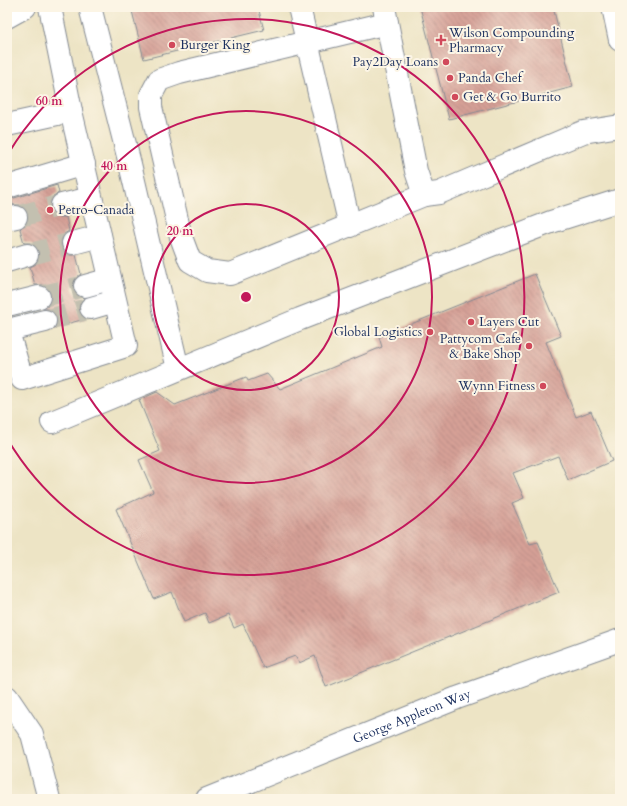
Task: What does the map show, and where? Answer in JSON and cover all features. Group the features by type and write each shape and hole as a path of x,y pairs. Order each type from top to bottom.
{"street":[{"path":"7,17 25,7"},
{"path":"45,321 7,329 14,381 126,346 71,110 50,7"},
{"path":"90,7 130,164 178,369"},
{"path":"300,7 350,226"},
{"path":"613,7 620,40"},
{"path":"424,195 416,171 386,15 308,42 179,73 159,80 151,95 151,107 154,122 181,237 190,261 207,271 230,274 424,195 439,193 583,132 620,126"},
{"path":"7,125 71,110"},
{"path":"7,187 84,164"},
{"path":"62,205 91,198"},
{"path":"52,422 300,319 551,222 620,200"},
{"path":"73,243 100,236"},
{"path":"85,286 110,279"},
{"path":"7,305 39,297"},
{"path":"91,308 115,301"},
{"name":"George Appleton Way","path":"207,799 457,698 620,640"},
{"path":"7,698 32,734 49,799"}],"building":[{"name":"Burger King","path":"131,7 258,7 264,30 144,59"},
{"path":"420,7 553,7 573,87 449,119"},
{"path":"57,185 59,193 53,196 50,202 50,208 58,217 66,217 69,231 64,234 61,240 61,246 64,252 70,255 76,255 81,274 73,283 73,289 77,295 84,298 79,305 79,311 85,319 55,327 57,318 54,313 49,309 43,309 48,306 51,301 51,294 48,288 43,285 35,285 30,267 36,264 39,258 39,251 30,243 24,243 20,229 28,221 28,214 20,205 13,205 11,199"},
{"path":"535,274 561,336 546,342 576,417 591,411 612,461 568,480 558,456 513,473 524,498 512,503 530,544 538,542 559,592 326,687 315,656 299,663 295,656 263,668 243,624 234,628 228,615 209,623 205,613 184,622 172,592 154,599 116,509 153,492 139,460 160,451 139,400 157,392 175,405 246,377 248,381 267,374 280,389 382,347 379,337"}],"tunnel":[{"path":"16,217 62,205"},
{"path":"27,255 73,243"},
{"path":"39,297 85,286"},
{"path":"45,321 91,308"}],"place":[{"name":"Wilson Compounding Pharmacy","path":"441,40"},
{"name":"Burger King","path":"172,45"},
{"name":"Pay2Day Loans","path":"446,62"},
{"name":"Panda Chef","path":"450,78"},
{"name":"Get & Go Burrito","path":"455,97"},
{"name":"Petro-Canada","path":"50,210"},
{"name":"Layers Cut","path":"471,322"},
{"name":"Global Logistics","path":"430,332"},
{"name":"Pattycom Cafe & Bake Shop","path":"529,346"},
{"name":"Wynn Fitness","path":"543,386"}]}
